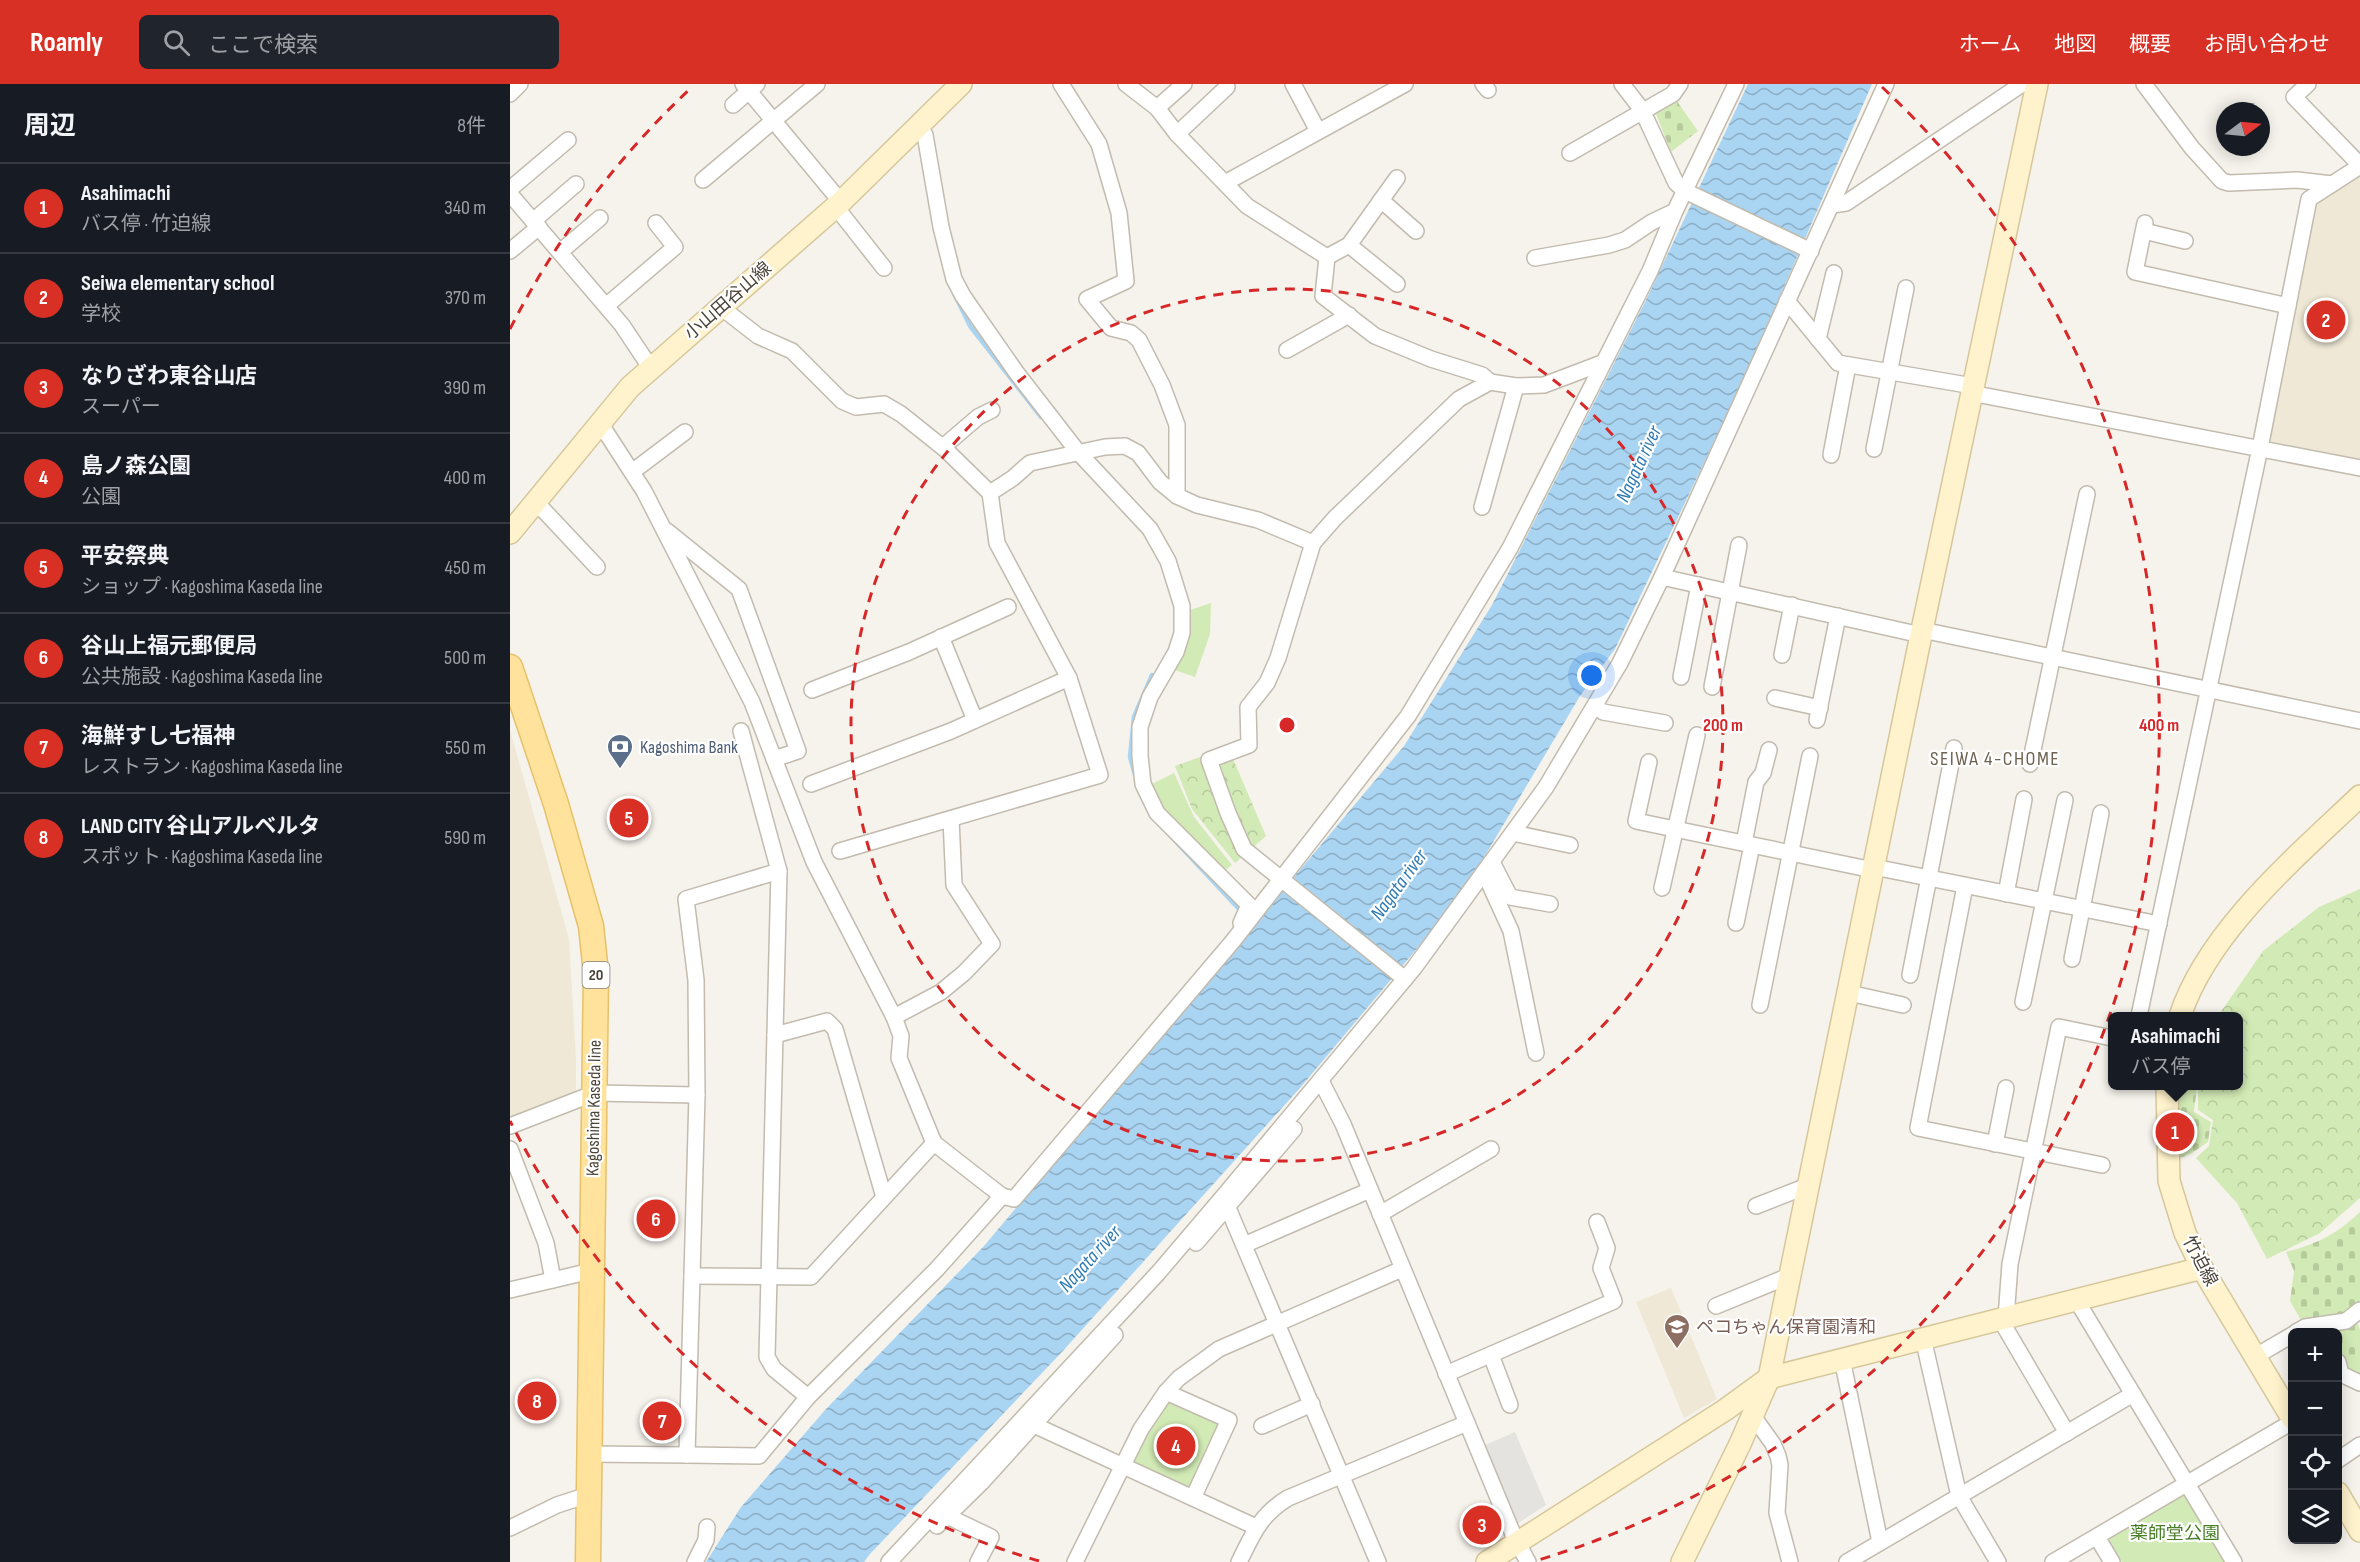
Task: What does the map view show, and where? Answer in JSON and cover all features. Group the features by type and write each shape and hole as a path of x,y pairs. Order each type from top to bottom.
{"main road":[{"name":"Kagoshima Kaseda line","path":"513,683 556,804 591,926 596,973 588,1562"}],"street":[{"path":"510,94 520,84"},
{"path":"703,180 817,84"},
{"name":"小山田谷山線","path":"510,533 630,387 838,204 961,84"},
{"path":"1061,84 1099,144 1119,213 1126,281 1087,299 1111,328 1131,333 1139,340 1162,386 1177,425 1177,496"},
{"path":"1126,84 1157,108 1177,134 1247,206 1327,257"},
{"path":"1157,108 1184,84"},
{"path":"1293,84 1318,131"},
{"path":"1225,183 1405,84"},
{"path":"1622,84 1642,110 1676,183 1688,192 1809,250"},
{"path":"1570,153 1672,94 1680,84"},
{"path":"600,423 632,472 662,527 752,702 814,862 894,1017 901,1036 899,1058 934,1143 1002,1196 1014,1199 1233,941 1408,716 1434,676 1510,548 1650,271 1675,211 1688,192 1736,84"},
{"path":"903,1562 1034,1425 1228,1208 1405,979 1546,787 1596,707 1662,577 1886,84"},
{"path":"1832,205 1846,203 2022,84"},
{"path":"1682,1562 1769,1378 1921,633 2037,84"},
{"path":"2144,84 2192,148 2223,181 2229,183 2297,180 2332,184"},
{"path":"2140,1012 2260,448 2309,199 2360,166 2294,97 2308,84"},
{"path":"733,105 749,86 884,268"},
{"path":"1177,134 1227,87"},
{"path":"919,126 927,143 941,227 954,279 963,296 1016,372 1078,452 1150,529 1168,561 1182,606 1182,633 1176,652 1150,697 1140,727 1143,784 1157,813 1249,905 1233,941"},
{"path":"510,189 568,140"},
{"path":"1327,257 1349,246 1397,178"},
{"path":"510,251 576,184"},
{"path":"510,194 622,325 650,368"},
{"path":"1381,200 1416,231"},
{"path":"1535,258 1625,240 1652,222 1675,211"},
{"path":"560,252 600,218"},
{"path":"606,306 675,247 656,224"},
{"path":"2185,241 2145,227 2135,272 2288,306"},
{"path":"1349,246 1397,284"},
{"path":"1327,257 1323,296 1375,336 1431,359 1482,375 1490,382 1516,386 1544,385 1602,363"},
{"path":"1818,339 1834,273"},
{"path":"1874,449 1906,288"},
{"path":"1787,301 1838,363 2360,468"},
{"path":"722,308 758,336 792,351 842,401 856,407 884,404 901,414 943,447 990,493 997,543 1070,678 1100,775 840,851"},
{"path":"1287,350 1348,315"},
{"path":"1831,455 1848,364"},
{"path":"1405,979 1244,849 1227,813 1209,760 1249,745 1248,707 1267,683 1278,658 1313,543 1358,495 1442,413 1459,399 1490,382"},
{"path":"1482,507 1516,386"},
{"path":"943,447 978,417 992,410"},
{"path":"632,472 685,432"},
{"path":"990,493 1014,478 1030,463 1105,447 1125,446 1138,453 1160,482 1177,496 1197,505 1258,520 1313,543"},
{"path":"2030,764 2087,494"},
{"path":"535,501 597,567"},
{"path":"662,527 739,589 798,751 774,759"},
{"path":"1712,687 1739,545"},
{"path":"1662,577 1838,616 2360,721"},
{"path":"1681,677 1699,585"},
{"path":"1782,655 1792,605"},
{"path":"812,690 1008,608"},
{"path":"1775,698 1818,714 1838,616"},
{"path":"941,637 975,720"},
{"path":"811,784 975,720 1070,678"},
{"path":"1596,707 1604,712 1665,723"},
{"path":"741,731 779,871 767,1357 774,1369 808,1396"},
{"path":"1662,888 1697,735"},
{"path":"1910,975 1954,748"},
{"path":"1736,923 1756,782 1763,773 1768,750"},
{"path":"1760,1005 1810,756"},
{"path":"1649,762 1636,821 2159,924"},
{"path":"2182,1012 2199,974 2251,902 2360,796"},
{"path":"2006,894 2024,799"},
{"path":"2023,1002 2065,801"},
{"path":"2072,959 2101,813"},
{"path":"894,1017 941,993 992,944 954,885 951,819"},
{"path":"1513,833 1570,844"},
{"path":"1488,867 1510,897 1550,904"},
{"path":"1488,867 1511,931 1536,1053"},
{"path":"687,1455 697,1095 696,980 686,899 779,871"},
{"path":"1965,886 1918,1128 2102,1165"},
{"path":"1848,993 1903,1005"},
{"path":"775,1035 827,1021 835,1029 884,1197"},
{"path":"2067,1433 2003,1318 2010,1264 2059,1027 2108,1037"},
{"path":"1324,1085 1343,1124 1516,1543 1528,1562"},
{"path":"889,1562 1158,1273 1324,1085"},
{"path":"1995,1144 2006,1088"},
{"name":"竹迫線","path":"2167,1090 2169,1181 2185,1233 2202,1268 2288,1411"},
{"path":"510,1126 596,1094 697,1095"},
{"path":"692,1276 811,1278 934,1143"},
{"path":"510,1149 546,1243 553,1280"},
{"path":"1380,1214 1491,1149"},
{"path":"1756,1206 1802,1188 1809,1189"},
{"path":"1244,1245 1370,1190"},
{"path":"588,1454 759,1456 808,1396 936,1269 1002,1196"},
{"path":"1228,1208 1378,1562"},
{"path":"1446,1374 1614,1301 1601,1268 1607,1248 1597,1222"},
{"path":"1487,1562 1725,1410 1769,1378 2202,1268"},
{"path":"1075,1562 1141,1429 1166,1392 1185,1373 1219,1349 1402,1269"},
{"path":"510,1290 591,1271"},
{"path":"1716,1306 1784,1278 1790,1279"},
{"path":"2077,1300 2234,1562"},
{"path":"2303,1328 2328,1328 2346,1321 2360,1310"},
{"path":"2256,1356 2288,1337"},
{"path":"1923,1338 1959,1496 1998,1562"},
{"path":"1491,1355 1510,1405"},
{"path":"1842,1359 1880,1542"},
{"path":"2342,1374 2360,1383"},
{"path":"1166,1392 1229,1420 1193,1498"},
{"path":"1847,1562 2133,1394"},
{"path":"1262,1426 1312,1404"},
{"path":"1753,1416 1773,1444 1778,1456 1780,1465 1777,1513 1790,1562"},
{"path":"1239,1562 1256,1527 1265,1515 1288,1498 1467,1424"},
{"path":"2053,1562 2288,1424"},
{"path":"1034,1425 1256,1527"},
{"path":"2342,1457 2360,1444"},
{"path":"510,1528 557,1505 588,1495"},
{"path":"2342,1501 2360,1531"},
{"path":"947,1515 991,1537 978,1562"},
{"path":"695,1562 706,1540 707,1527"},
{"path":"2097,1537 2112,1562"}],"shaded area":[{"path":"2360,175 2360,462 2274,445 2268,436 2315,204"},
{"path":"510,730 569,939 576,1092 510,1118"},
{"name":"ペコちゃん保育園清和","path":"1671,1288 1717,1399 1684,1418 1636,1302"},
{"path":"1515,1432 1546,1505 1515,1525 1483,1446"}],"green space":[{"path":"1674,97 1698,131 1671,152 1653,106"},
{"path":"1211,603 1210,634 1195,677 1172,669 1187,611"},
{"path":"1228,747 1266,836 1235,863 1192,809 1175,766"},
{"path":"1174,773 1194,817 1232,865 1223,872 1165,812 1152,784"},
{"path":"2360,889 2360,1198 2320,1233 2267,1259 2237,1203 2196,1158 2209,1146 2213,1120 2198,1110 2198,1090 2243,1090 2243,1012 2221,1012 2263,951 2319,907"},
{"path":"2177,1090 2197,1090 2194,1112 2211,1122 2208,1142 2192,1153 2177,1159"},
{"path":"2360,1212 2360,1302 2353,1309 2360,1330 2360,1379 2344,1372 2342,1328 2330,1328 2327,1319 2302,1322 2290,1301 2294,1271 2286,1252 2308,1245 2343,1227"},
{"path":"1169,1401 1179,1401 1222,1425 1192,1489 1187,1491 1135,1467 1131,1461 1147,1431"},
{"name":"薬師堂公園","path":"2182,1494 2187,1495 2227,1562 2122,1562 2110,1542 2110,1536"}],"water":[{"name":"Nagata river","path":"1748,84 1872,84 1746,375 1615,649 1580,696 1461,896 1300,1088 1061,1353 864,1562 706,1562 741,1507 826,1409 984,1246 1404,746 1492,605 1646,300"}],"waterway":[{"path":"948,281 970,326 1041,417"},
{"path":"1135,775 1130,757 1134,717 1152,675"},
{"path":"1165,830 1239,909"}],"place":[{"name":"Seiwa elementary school","path":"2326,320"},
{"name":"Kagoshima Bank","path":"620,770"},
{"name":"平安祭典","path":"629,818"},
{"name":"Asahimachi","path":"2175,1132"},
{"name":"谷山上福元郵便局","path":"656,1219"},
{"name":"ペコちゃん保育園清和","path":"1677,1350"},
{"name":"LAND CITY 谷山アルベルタ","path":"537,1401"},
{"name":"海鮮すし七福神","path":"662,1421"},
{"name":"島ノ森公園","path":"1176,1446"},
{"name":"なりざわ東谷山店","path":"1482,1525"}],"district":[{"name":"SEIWA 4-CHOME","path":"1995,759"}]}
